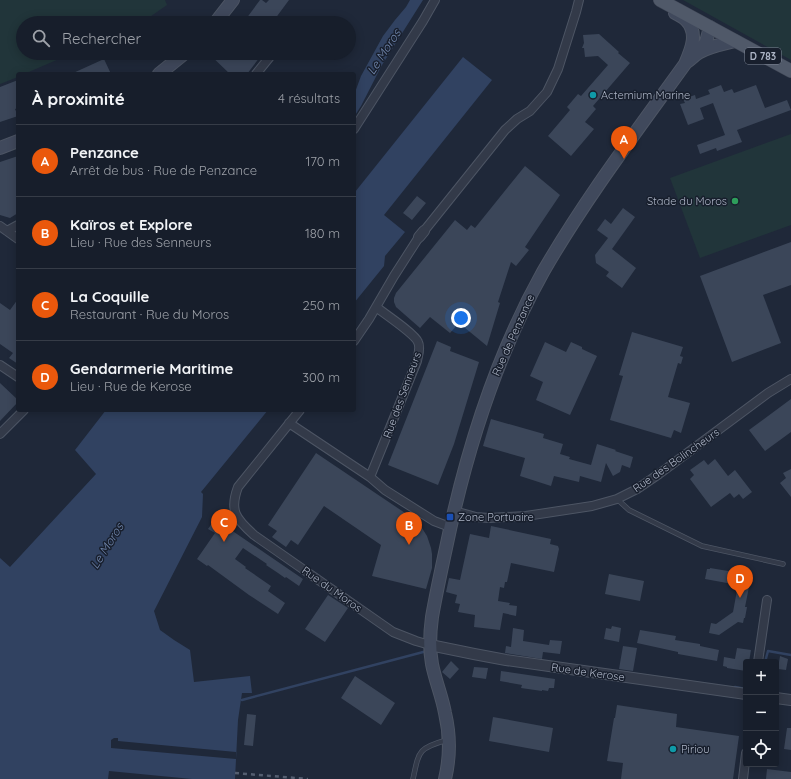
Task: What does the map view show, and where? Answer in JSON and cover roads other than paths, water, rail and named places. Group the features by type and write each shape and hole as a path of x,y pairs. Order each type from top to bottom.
{"main road":[{"path":"220,16 233,0"},
{"path":"660,0 690,26 693,30 696,48 706,42 710,27"},
{"name":"D 783","path":"660,0 791,71"},
{"name":"Rue de Penzance","path":"445,779 449,757 449,740 446,714 430,655 431,625 450,527 465,466 482,411 500,364 521,315 543,273 574,222 684,64 696,48 715,46 735,41"},
{"path":"161,72 176,60"},
{"path":"0,148 16,142"}],"street":[{"path":"356,126 435,0"},
{"path":"356,338 422,234 505,130 517,119 530,111 547,92 558,69 579,0"},
{"path":"258,72 267,60"},
{"path":"3,228 16,225"},
{"path":"3,228 16,238"},
{"name":"Rue des Senneurs","path":"370,477 419,353 418,342 414,335 376,307"},
{"path":"0,365 16,376"},
{"name":"Rue des Bolincheurs","path":"454,512 476,517 489,518 526,516 592,506 617,499 637,489 659,474 768,393 791,379"},
{"path":"0,434 22,412"},
{"path":"298,412 289,423 370,477 385,490 434,521 450,527"},
{"name":"Rue du Moros","path":"289,423 238,487 234,496 234,505 236,515 241,523 254,534 393,632 430,645"},
{"path":"758,659 767,600"},
{"name":"Rue de Kerose","path":"430,645 506,660 743,694"},
{"path":"779,698 791,700"},
{"path":"743,779 744,767"}],"lane":[{"path":"617,499 629,510 702,546 783,564"},
{"path":"413,779 417,758 422,750 432,744 449,740"}],"water":[{"name":"Le Moros","path":"410,0 423,0 382,65 356,114 356,90 361,76 383,36"},
{"path":"463,57 492,80 384,215 405,232 385,256 384,266 356,301 356,191"},
{"name":"Le Moros","path":"104,412 266,412 201,492 203,494 202,517 154,611 160,630 190,650 194,682 250,676 252,693 242,693 238,720 235,779 0,779 0,558 10,567 96,474 75,450"}],"waterway":[{"path":"242,700 427,651"},
{"path":"766,659 768,651 791,655"},
{"path":"735,687 743,688"}],"railway":[{"path":"235,773 308,779"}],"place":[{"name":"Actemium Marine","path":"593,95"},
{"name":"Penzance","path":"624,159"},
{"name":"Stade du Moros","path":"735,201"},
{"name":"Zone Portuaire","path":"450,517"},
{"name":"La Coquille","path":"224,542"},
{"name":"Kaïros et Explore","path":"409,545"},
{"name":"Gendarmerie Maritime","path":"740,598"},
{"name":"Piriou","path":"673,749"}]}
